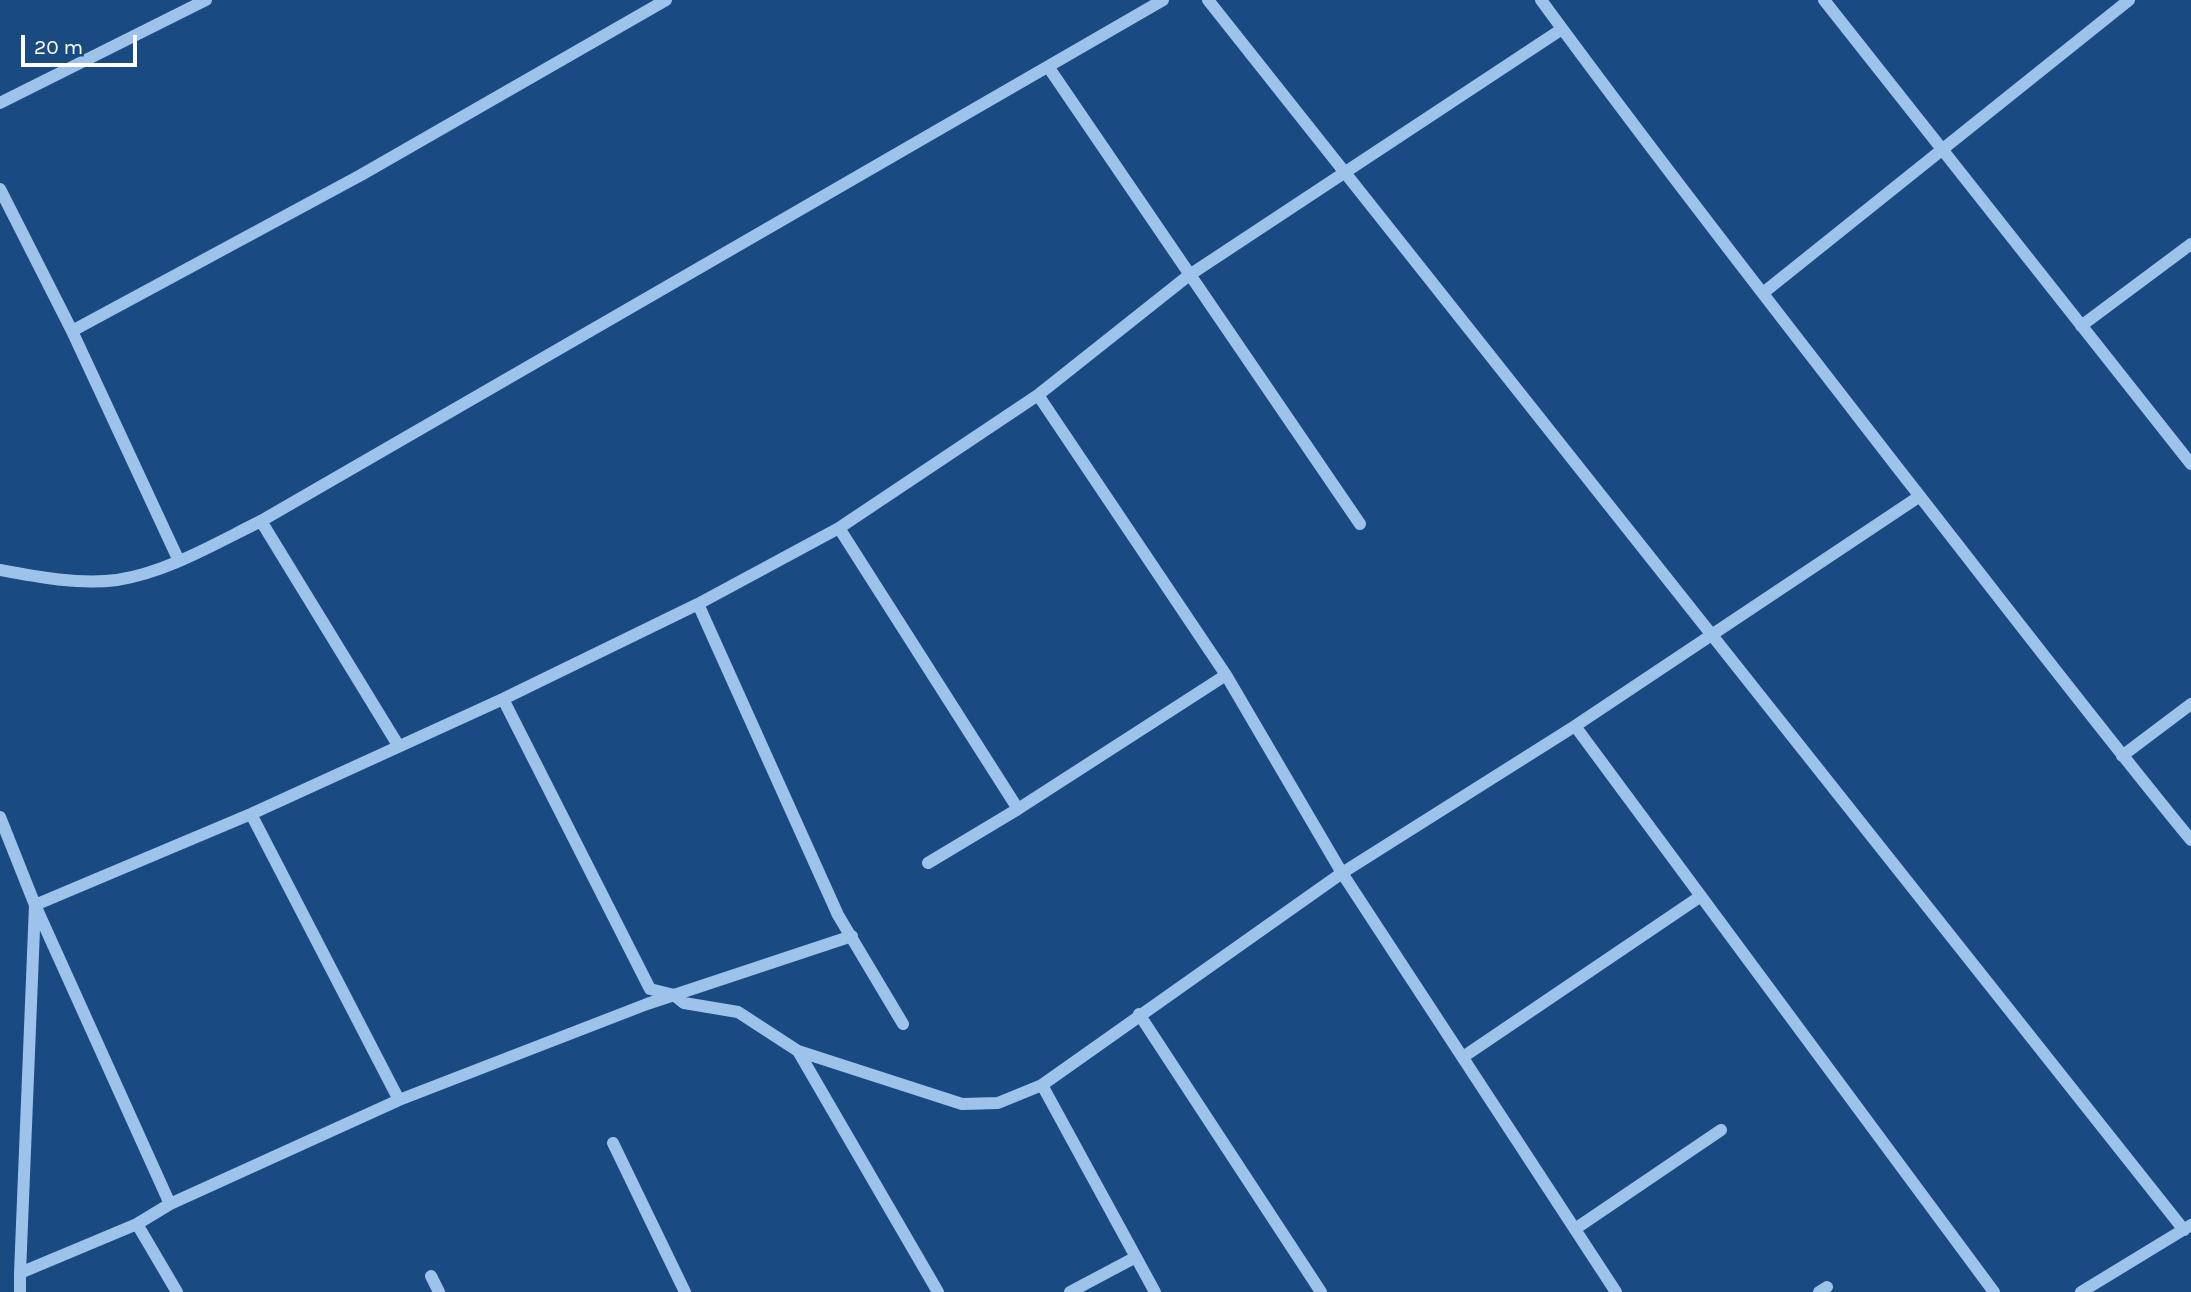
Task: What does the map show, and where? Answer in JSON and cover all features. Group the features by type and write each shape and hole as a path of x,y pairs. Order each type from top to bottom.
{"street":[{"path":"0,103 206,0"},
{"path":"72,331 361,175 666,0"},
{"path":"0,570 45,578 117,580 179,561 261,521 1163,0"},
{"path":"1208,0 2187,1227 2081,1292"},
{"path":"1541,0 1920,496 2122,756 2191,840"},
{"path":"1824,0 2191,464"},
{"path":"1763,293 2129,0"},
{"path":"36,905 251,814 503,699 698,604 839,528 1038,394 1188,276 1562,29"},
{"path":"1049,68 1188,276 1360,524"},
{"path":"0,189 72,331 179,561"},
{"path":"2081,326 2191,244"},
{"path":"1038,394 1226,675 1342,873 1616,1292"},
{"path":"503,699 646,984 657,993 674,995 684,1003 738,1012 799,1051 962,1104 998,1103 1042,1085 1342,873 1575,726 1711,632 1920,496"},
{"path":"261,521 398,745"},
{"path":"839,528 1018,809"},
{"path":"698,604 838,915 903,1024"},
{"path":"928,863 1018,809 1226,675"},
{"path":"2122,756 2191,704"},
{"path":"1575,726 1994,1292"},
{"path":"251,814 398,1100"},
{"path":"0,817 36,905 170,1204"},
{"path":"1463,1057 1701,895"},
{"path":"20,1292 36,905"},
{"path":"20,1273 137,1224 170,1204 398,1100 674,995 852,936"},
{"path":"1139,1014 1321,1292"},
{"path":"799,1051 938,1292"},
{"path":"1042,1085 1155,1292"},
{"path":"1575,1229 1721,1130"},
{"path":"613,1143 685,1292"},
{"path":"137,1224 177,1292"},
{"path":"1070,1292 1136,1257"},
{"path":"431,1276 439,1292"}]}
